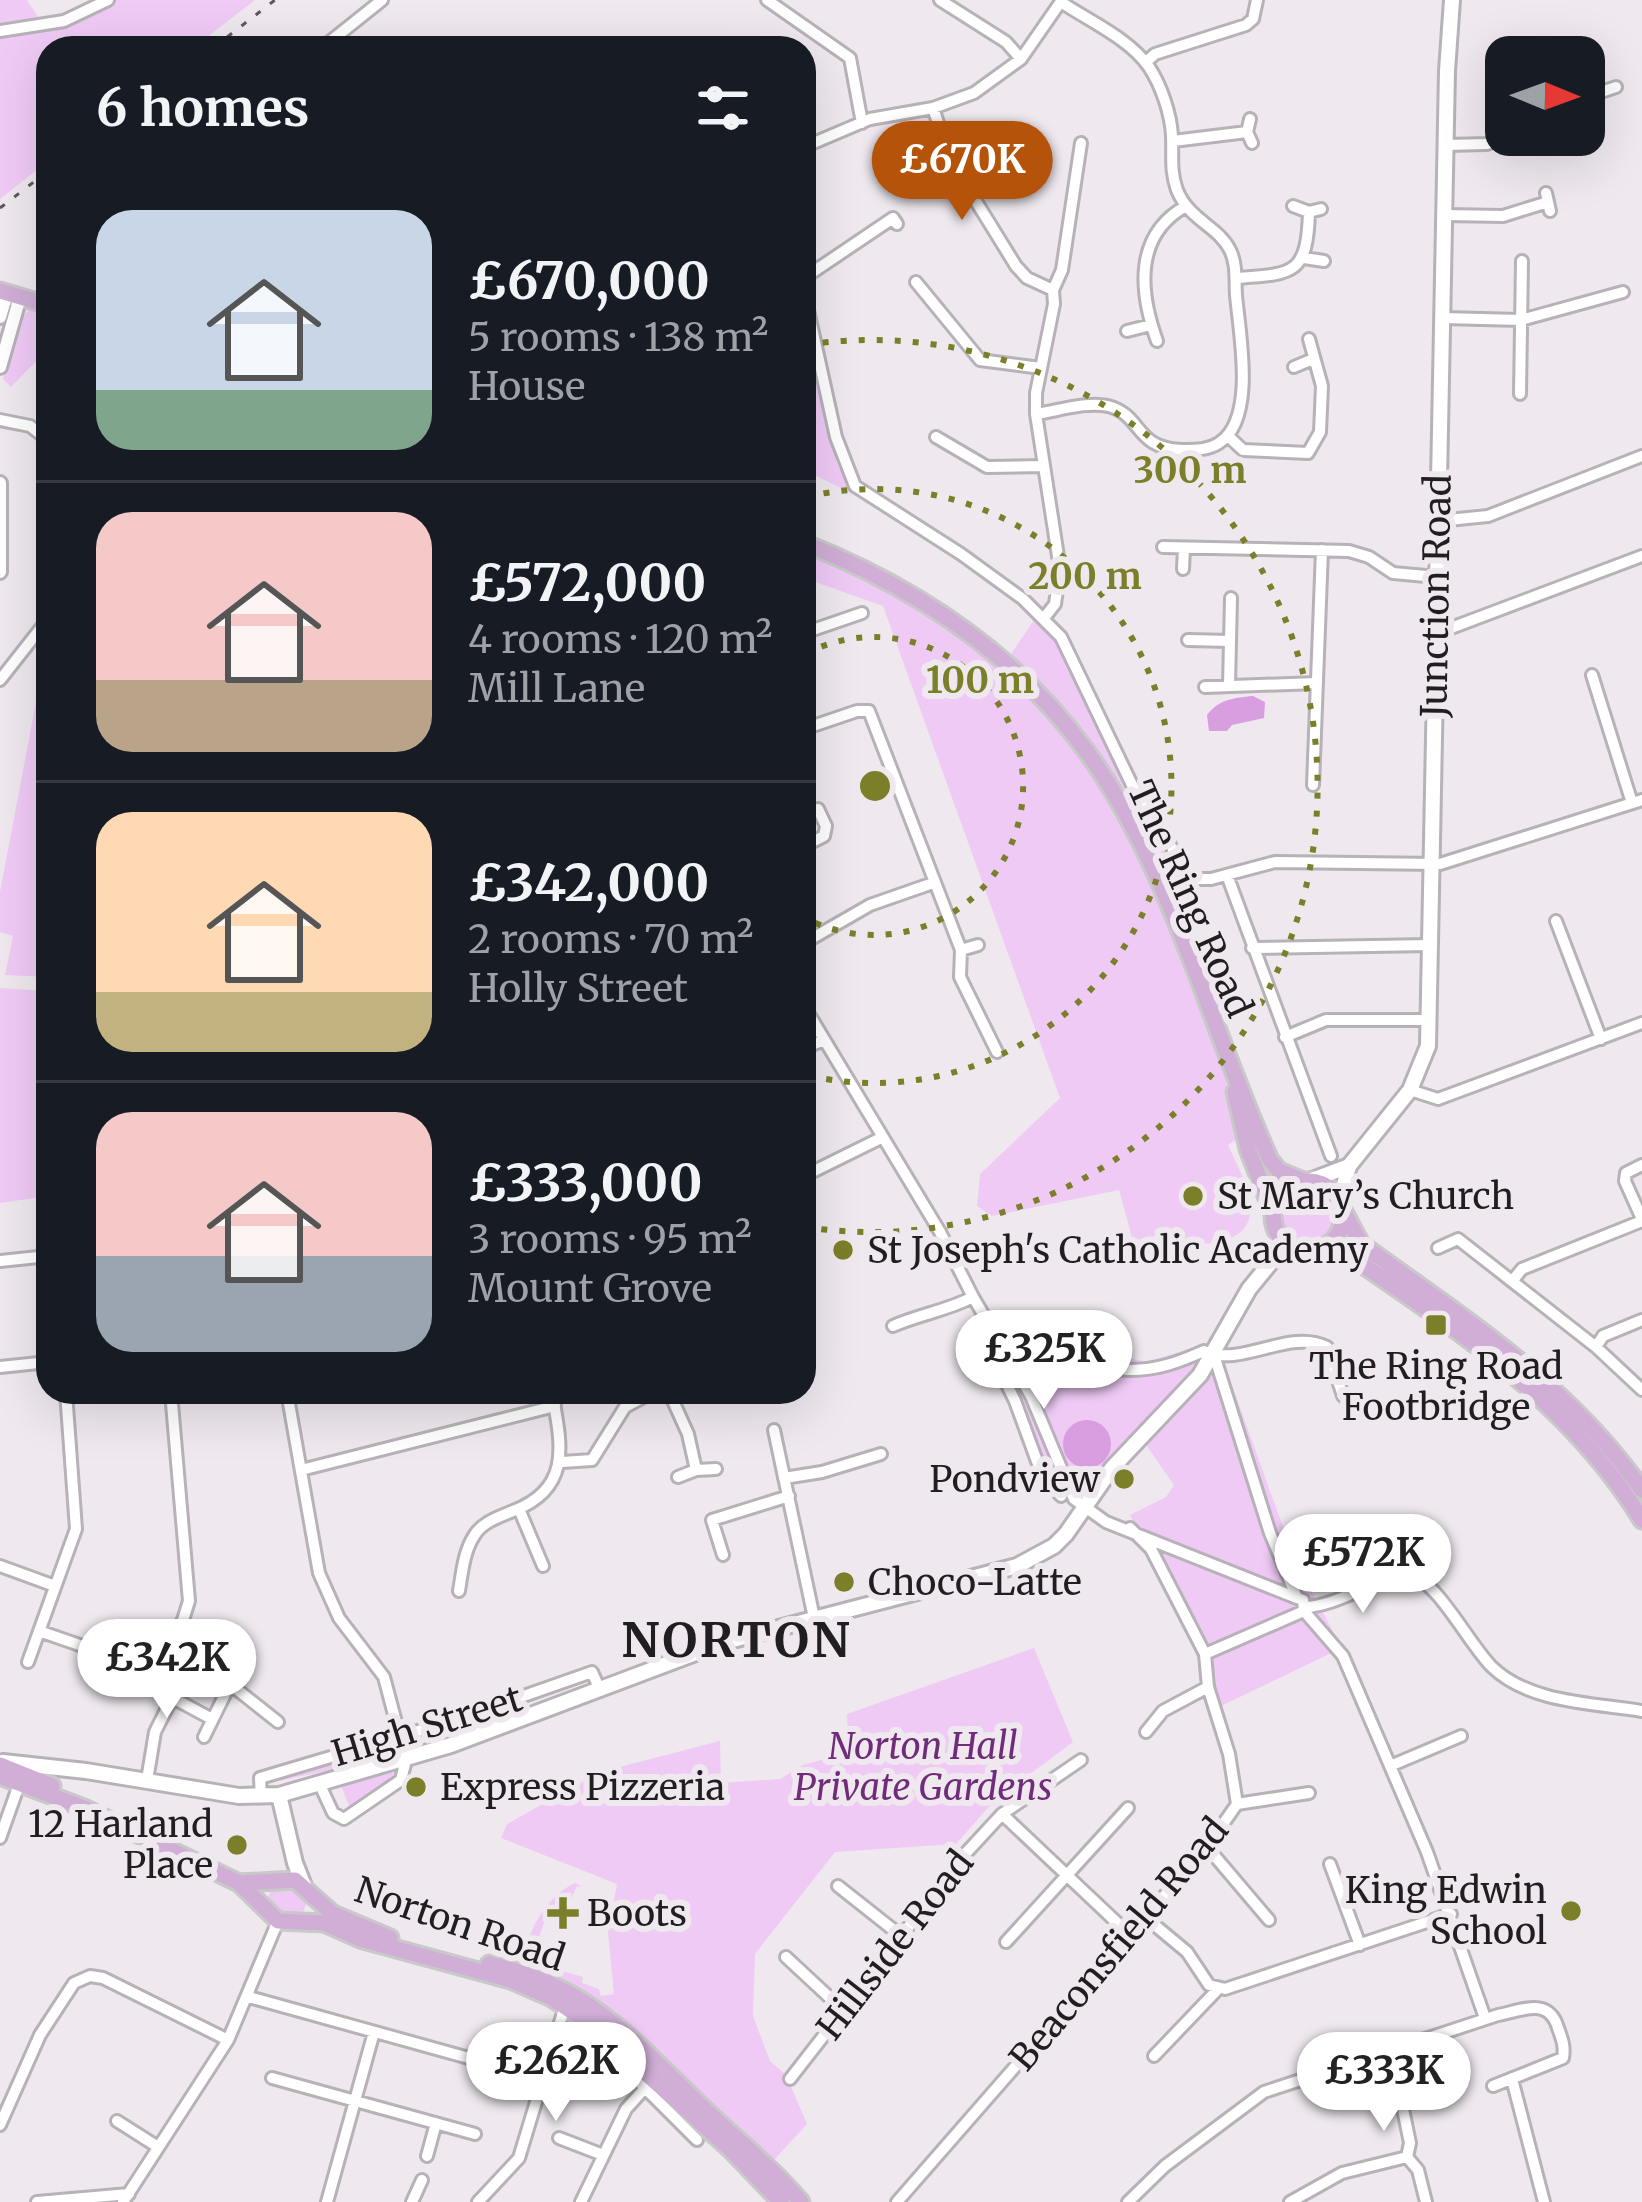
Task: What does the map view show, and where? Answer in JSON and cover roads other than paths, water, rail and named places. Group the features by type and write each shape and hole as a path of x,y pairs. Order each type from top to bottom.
{"main road":[{"name":"Junction Road","path":"1342,1206 1349,1166 1410,1090 1426,1055 1430,1020 1452,0"},
{"name":"The Ring Road","path":"816,548 887,580 954,622 1000,658 1061,719 1100,773 1135,836 1270,1160 1280,1172 1307,1181"},
{"name":"The Ring Road","path":"1232,1071 1248,1148 1273,1213"},
{"path":"1349,1166 1282,1192 1273,1213 1277,1236 1297,1250 1323,1249 1350,1256 1547,1401 1591,1447 1642,1520"},
{"path":"1307,1181 1324,1185 1342,1206 1361,1244 1552,1385 1600,1434 1642,1490"},
{"path":"1323,1249 1338,1234 1342,1206"},
{"name":"High Street","path":"23,1774 147,1780 261,1797 279,1795 406,1760 725,1642 1017,1566 1054,1546 1087,1508 1112,1468 1200,1375 1249,1289 1286,1245"},
{"path":"0,1763 60,1789 84,1808 239,1883 278,1922 303,1921 312,1912 308,1891 290,1871 279,1795"},
{"path":"0,1776 23,1774"},
{"path":"262,1904 261,1890 266,1884 290,1871"},
{"path":"239,1883 266,1884"},
{"name":"Norton Road","path":"308,1891 333,1914 388,1938 551,1982 592,2004 654,2079 781,2202"},
{"name":"Norton Road","path":"303,1921 324,1923 360,1939 512,1980 565,2006 801,2202"}],"street":[{"path":"0,31 64,21 108,0"},
{"path":"337,36 382,0"},
{"path":"767,0 850,58 862,123"},
{"path":"940,0 1006,42 1021,59"},
{"path":"1146,62 1155,54 1246,25 1253,19 1257,0"},
{"path":"816,142 862,123 933,108 974,93 1021,59 1062,1 1146,62 1171,120 1171,170 1186,206 1229,246 1244,348 1238,416 1228,436 1204,449 1168,450 1149,442 1129,417 1108,406 1036,414"},
{"path":"1605,91 1616,87"},
{"path":"933,108 951,161 1016,266 1027,278 1053,290"},
{"path":"1173,141 1249,138 1250,119"},
{"path":"1044,618 1055,604 1060,580 1036,414 1081,143"},
{"path":"1446,145 1485,144"},
{"path":"1062,160 1078,163"},
{"path":"1445,214 1503,216 1548,202"},
{"path":"1157,341 1151,325 1147,258 1151,236 1161,213 1186,206"},
{"path":"1236,278 1280,275 1304,258 1315,210 1293,206"},
{"path":"816,270 893,218 897,224"},
{"path":"1304,258 1324,261"},
{"path":"1520,394 1522,261"},
{"path":"916,282 980,360 1040,368"},
{"path":"1443,318 1521,320 1623,292"},
{"path":"0,317 9,294"},
{"path":"0,368 9,294"},
{"path":"914,308 927,297"},
{"path":"1127,331 1151,325"},
{"path":"1308,454 1321,425 1321,375 1309,339"},
{"path":"816,346 836,437 855,486 961,554 1044,618 1061,638 1133,787 1186,872 1198,879 1275,862 1431,864 1637,802 1592,675"},
{"path":"1294,368 1313,358"},
{"path":"0,419 36,431"},
{"path":"1228,436 1244,450 1308,454 1322,465"},
{"path":"936,437 987,467 1044,466"},
{"path":"949,463 957,449"},
{"path":"1438,521 1488,517 1642,456"},
{"path":"0,483 0,572"},
{"path":"1163,547 1359,553 1402,575 1437,578"},
{"path":"1183,569 1184,548"},
{"path":"1313,785 1322,550"},
{"path":"1435,634 1642,556"},
{"path":"1229,685 1231,598"},
{"path":"816,629 857,615 848,601"},
{"path":"0,680 36,634"},
{"path":"1188,640 1230,641"},
{"path":"8,644 26,645"},
{"path":"1205,687 1317,683"},
{"path":"816,725 869,711 961,950 960,977 997,1052"},
{"path":"816,810 826,826 824,836 816,840"},
{"path":"1227,875 1331,1156"},
{"path":"816,936 870,905 933,883"},
{"path":"1556,921 1601,1039"},
{"path":"961,950 978,945"},
{"path":"1252,948 1430,945"},
{"path":"1285,1037 1326,1020 1430,1020"},
{"path":"1410,1090 1438,1099 1642,1023"},
{"path":"816,1026 940,1232 1042,1418 1061,1496"},
{"path":"816,1043 824,1040"},
{"path":"816,1170 883,1137"},
{"path":"1513,1280 1522,1269 1642,1220 1625,1181 1626,1173 1642,1166"},
{"path":"1438,1248 1458,1239 1596,1347 1642,1390"},
{"path":"0,1262 36,1258"},
{"path":"893,1326 920,1315 939,1314 973,1298"},
{"path":"1596,1347 1603,1336 1642,1320"},
{"path":"996,1339 993,1355 1042,1475 1061,1496 1106,1522 1130,1528 1302,1605 1321,1606 1414,1577 1428,1583 1492,1668 1531,1691 1642,1711"},
{"path":"1008,1357 1017,1352 1062,1356 1126,1370 1169,1366 1204,1351 1214,1355 1287,1343 1320,1343 1327,1347 1342,1396"},
{"path":"1214,1355 1270,1533 1302,1605 1343,1656 1451,1914 1485,2018"},
{"path":"0,1367 36,1363"},
{"path":"28,1662 76,1529 68,1404"},
{"path":"172,1404 189,1601 145,1683 212,1719"},
{"path":"289,1404 319,1573 328,1600 348,1633 380,1668 406,1760"},
{"path":"562,1462 592,1460 631,1404"},
{"path":"674,1404 688,1434 695,1470"},
{"path":"301,1470 555,1406 562,1462 548,1486 472,1537 459,1591"},
{"path":"775,1430 814,1618"},
{"path":"784,1478 881,1454"},
{"path":"678,1477 716,1469"},
{"path":"723,1555 712,1520 788,1496"},
{"path":"520,1509 543,1566"},
{"name":"Beaconsfield Road","path":"897,2202 1207,1847 1237,1804 1229,1754 1208,1687 1205,1654 1151,1549 1130,1528"},
{"path":"521,1556 536,1551"},
{"path":"0,1566 56,1586"},
{"path":"462,1573 478,1576"},
{"path":"1205,1654 1302,1605"},
{"path":"39,1631 152,1670"},
{"name":"High Street","path":"261,1797 260,1778 592,1672 600,1690"},
{"path":"204,1736 230,1684 278,1722"},
{"path":"1146,1732 1163,1712 1208,1687"},
{"path":"147,1780 155,1732 172,1698"},
{"path":"1390,1766 1461,1736"},
{"name":"High Street","path":"320,1785 333,1813 344,1819 401,1780 406,1760"},
{"name":"Hillside Road","path":"790,2079 1002,1814 1081,1760"},
{"path":"0,1838 23,1774"},
{"path":"1237,1804 1309,1792"},
{"path":"1006,1942 1128,1808"},
{"name":"Hillside Road","path":"1002,1814 1129,1934"},
{"path":"1207,1847 1269,1920"},
{"path":"1330,1864 1360,1945"},
{"path":"838,1886 901,1935"},
{"path":"1154,2056 1219,1988 1451,1914"},
{"path":"1145,1917 1187,1952 1209,1985 1219,1988"},
{"path":"37,2202 126,2198 228,2040 278,1922"},
{"path":"786,1957 843,2010"},
{"path":"0,2125 40,2035 82,1978 103,1978 228,2040"},
{"path":"249,1997 494,2065"},
{"path":"478,2202 510,2171 527,2140 565,2006"},
{"path":"1128,2202 1165,2166 1264,2092 1485,2018 1545,2007 1554,2014 1565,2049 1563,2058 1493,2086"},
{"path":"327,2202 374,2032"},
{"path":"573,2035 628,2071 654,2079 698,2140"},
{"path":"1391,2050 1410,2143 1407,2157"},
{"path":"272,2078 475,2134"},
{"path":"581,2202 626,2109 654,2079"},
{"path":"1512,2079 1544,2202"},
{"path":"117,2121 158,2147"},
{"path":"427,2156 436,2123"},
{"path":"560,2138 603,2155"},
{"path":"1290,2202 1342,2173 1407,2157"},
{"path":"1407,2157 1418,2170 1426,2202"},
{"path":"416,2201 422,2180"},
{"path":"1315,2188 1321,2202"}],"railway":[{"path":"228,36 275,0"},
{"path":"0,208 36,180"}],"place":[{"name":"St Mary’s Church","path":"1193,1196"},
{"name":"St Joseph's Catholic Academy","path":"843,1250"},
{"name":"The Ring Road Footbridge","path":"1436,1325"},
{"name":"Pondview","path":"1124,1479"},
{"name":"Choco-Latte","path":"844,1582"},
{"name":"Express Pizzeria","path":"416,1787"},
{"name":"12 Harland Place","path":"237,1845"},
{"name":"King Edwin School","path":"1571,1911"},
{"name":"Boots","path":"563,1913"}],"district":[{"name":"NORTON","path":"737,1640"}],"park label":[{"name":"Norton Hall Private Gardens","path":"923,1766"}]}
